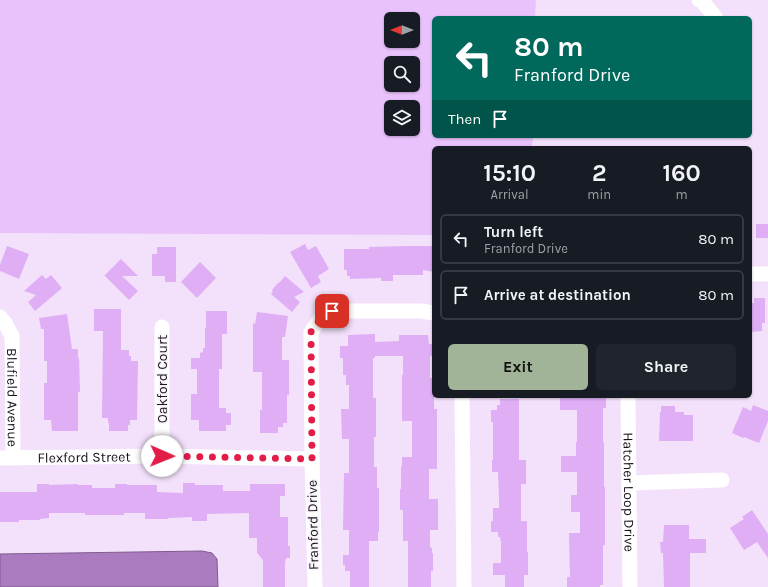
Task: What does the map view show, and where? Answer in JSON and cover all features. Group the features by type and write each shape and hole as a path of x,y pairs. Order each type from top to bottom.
{"street":[{"path":"699,0 702,1 714,16"},
{"path":"752,274 768,274"},
{"name":"Franford Drive","path":"315,587 311,332 320,319 332,311 421,311 432,313"},
{"name":"Blufield Avenue","path":"0,317 12,336 7,457"},
{"name":"Oakford Court","path":"162,327 162,456"},
{"path":"462,398 464,587"},
{"name":"Hatcher Loop Drive","path":"628,398 630,587"},
{"name":"Flexford Street","path":"7,457 162,456 312,459"},
{"path":"629,482 722,480"}],"shaded area":[{"path":"0,0 536,0 535,16 432,16 432,138 533,138 532,146 432,146 432,235 0,233"},
{"path":"202,551 212,553 217,559 218,587 0,587 0,554"}],"building":[{"path":"756,224 768,224 768,238 756,238"},
{"path":"305,244 308,250 316,246 329,269 318,276 321,282 311,288 290,252"},
{"path":"7,246 29,254 19,279 0,271 0,265"},
{"path":"432,246 432,272 423,270 423,275 393,275 393,281 381,281 381,278 350,279 350,276 347,276 347,270 344,270 344,249 369,249 369,247"},
{"path":"157,247 176,247 176,282 165,282 165,276 152,276 152,254 157,254"},
{"path":"121,259 138,276 122,276 138,291 129,300 104,276"},
{"path":"200,262 216,278 197,298 181,282"},
{"path":"42,275 46,279 51,275 62,288 35,311 28,302 36,295 24,291"},
{"path":"285,276 304,292 294,297 300,302 292,312 271,294 273,291 272,290"},
{"path":"754,298 765,298 765,323 762,323 762,331 752,332 752,303 754,303"},
{"path":"94,309 121,309 121,350 129,350 131,361 138,361 137,420 130,420 128,431 109,431 108,418 102,418 103,331 94,331"},
{"path":"206,311 227,311 227,334 222,334 222,369 219,369 219,408 226,408 226,413 231,413 231,425 226,425 226,431 199,431 199,420 191,420 191,394 197,394 197,369 191,369 191,358 200,358 200,353 203,352 203,348 205,348"},
{"path":"257,312 288,316 285,337 282,337 282,360 289,360 287,423 283,423 283,427 278,427 278,433 260,433 260,410 262,410 262,372 253,372 253,323 255,324"},
{"path":"67,314 72,349 78,349 79,358 80,392 78,392 78,431 52,431 51,420 44,420 44,383 47,383 47,361 44,361 44,329 41,329 39,318"},
{"path":"375,334 375,342 399,341 399,335 428,335 429,344 432,344 432,356 430,356 430,378 432,378 432,398 434,398 434,409 437,409 437,469 429,469 429,499 438,499 438,530 430,530 430,547 432,548 433,553 431,587 408,587 408,541 403,541 403,510 400,510 400,489 402,457 412,457 412,421 402,421 403,356 375,356 375,358 373,358 373,398 376,398 374,467 377,467 377,488 379,488 379,532 378,541 369,541 369,587 350,587 350,571 345,571 345,565 343,565 343,555 349,555 349,530 343,530 344,473 349,473 349,439 342,439 341,409 349,409 349,385 346,385 346,375 343,375 343,358 340,358 340,346 348,346 348,335"},
{"path":"560,398 606,398 606,408 603,408 605,545 603,545 603,585 600,585 600,587 567,587 567,577 570,577 569,533 580,533 580,512 571,512 571,495 577,495 577,472 561,472 561,456 576,456 577,410 560,410"},
{"path":"500,399 519,399 519,460 526,460 526,484 521,484 521,521 527,521 528,552 528,575 524,575 524,587 505,587 505,575 493,575 493,563 501,563 501,543 500,537 498,537 498,532 491,532 493,508 499,508 499,498 498,472 492,472 493,422 491,422 491,410 497,410 497,405 500,405"},
{"path":"753,405 768,411 768,421 759,443 732,433 743,407 751,411"},
{"path":"661,406 675,406 675,412 684,412 684,415 693,415 693,441 659,441"},
{"path":"183,483 195,483 195,485 223,485 223,491 250,491 250,484 285,484 285,496 280,496 280,517 288,517 288,546 290,546 290,558 286,558 285,563 285,587 263,587 263,560 257,553 257,538 249,538 249,513 207,514 207,521 192,521 192,517 145,519 145,513 124,513 124,515 85,515 85,513 49,513 49,518 40,520 0,522 0,492 37,492 37,484 92,485 92,488 115,488 115,484 157,485 157,492 183,493"},
{"path":"752,510 768,534 768,558 757,542 744,550 730,528 744,519 742,517"},
{"path":"664,525 689,525 689,539 706,539 706,553 690,553 690,587 664,587 663,553 661,553 660,542 663,542"}],"route":[{"path":"162,456 312,459 311,332 320,319 332,311"}]}
